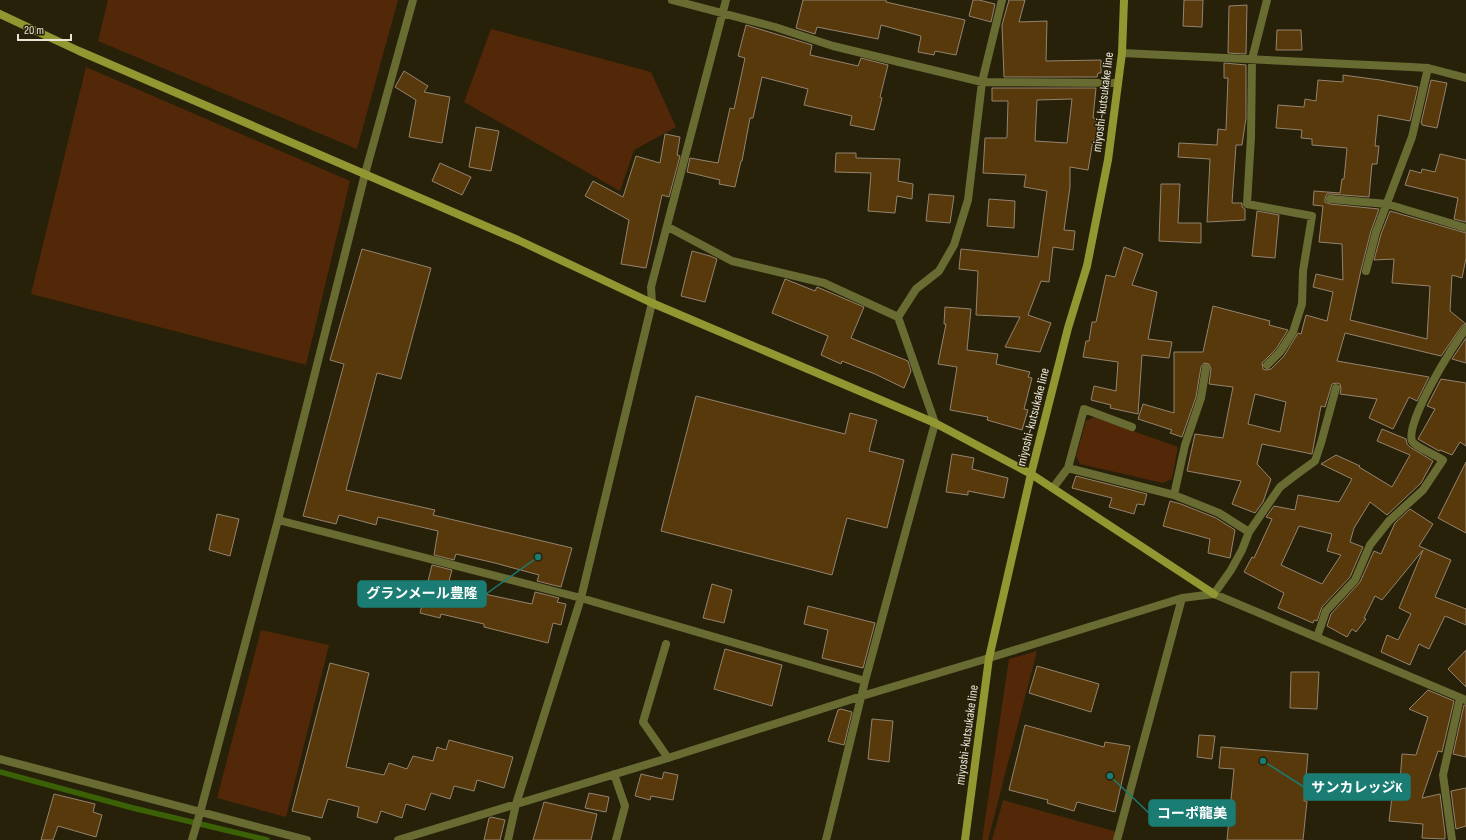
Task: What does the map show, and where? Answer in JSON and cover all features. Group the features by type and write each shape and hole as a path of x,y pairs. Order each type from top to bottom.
{"street":[{"path":"192,840 278,520 365,174 413,0"},
{"path":"672,0 775,27 833,46 982,82 1118,83"},
{"path":"508,840 516,804 581,598 652,303 651,287 668,227 726,0"},
{"path":"898,317 916,289 939,271 954,245 968,200 982,82 1002,0"},
{"name":"miyoshi-kutsukake line","path":"965,840 989,658 1031,474 1068,328 1088,266 1108,160 1122,52 1124,0"},
{"path":"1267,366 1280,352 1292,332 1302,304 1303,271 1312,216 1247,204 1251,137 1252,59 1268,0"},
{"path":"0,14 79,51 518,240 652,303 935,423 1031,474 1214,594 1463,699 1443,775 1452,840"},
{"path":"1122,52 1428,68 1466,78"},
{"path":"1366,271 1376,232 1412,137 1428,68"},
{"path":"1330,200 1387,204 1466,228"},
{"path":"668,227 732,261 824,283 898,317 935,423 865,681 826,840"},
{"path":"1317,638 1326,611 1355,580 1370,546 1389,521 1423,490 1443,460 1416,446 1412,440 1412,428 1430,385 1466,329"},
{"path":"1174,495 1186,445 1201,398 1206,368"},
{"path":"1214,594 1242,550 1248,532 1280,487 1315,461 1336,388"},
{"path":"1053,488 1068,468 1084,409 1132,427"},
{"path":"1068,468 1174,495 1219,513 1248,532"},
{"path":"278,520 581,598 865,681"},
{"path":"398,840 668,758 862,696 1182,598 1214,594"},
{"path":"1117,840 1182,598"},
{"path":"666,644 643,722 668,758"},
{"path":"0,759 307,840"},
{"path":"614,774 625,806 616,840"}],"shaded area":[{"path":"108,0 398,0 357,149 98,41"},
{"path":"491,29 651,72 676,127 634,150 620,191 464,102"},
{"path":"86,67 350,181 306,365 31,294"},
{"path":"1094,417 1178,447 1172,479 1163,483 1080,464 1076,456 1086,421"},
{"path":"261,630 329,645 286,817 217,798"},
{"path":"1037,651 988,840 982,840 1009,659"},
{"path":"1003,800 1117,832 1114,840 992,840"}],"building":[{"path":"803,0 886,0 886,2 965,20 956,55 935,51 934,55 918,52 921,36 881,25 878,39 817,27 815,34 796,28"},
{"path":"973,0 995,4 991,22 969,16"},
{"path":"1009,0 1025,0 1019,22 1047,21 1046,61 1101,60 1101,73 1098,73 1097,77 1004,77 1002,25"},
{"path":"1184,0 1203,0 1202,27 1183,26"},
{"path":"1247,5 1246,54 1228,53 1229,6"},
{"path":"746,25 812,45 810,55 858,66 861,58 888,65 874,130 850,125 852,116 804,105 808,89 762,77 753,118 750,118 742,161 735,187 719,184 720,180 687,172 690,158 718,163 730,108 734,109 745,58 738,56"},
{"path":"1277,30 1301,30 1302,50 1276,50"},
{"path":"1224,63 1246,65 1246,118 1242,145 1236,145 1232,203 1242,203 1242,207 1245,209 1245,220 1207,222 1210,159 1178,157 1179,143 1217,145 1218,129 1226,130 1228,78 1224,78"},
{"path":"404,71 428,86 424,92 450,97 442,143 409,137 416,100 395,87"},
{"path":"1343,75 1418,87 1410,121 1378,115 1375,146 1379,146 1377,164 1372,164 1369,197 1327,194 1325,198 1325,202 1330,204 1379,209 1371,231 1350,320 1427,339 1430,286 1392,283 1394,259 1374,260 1381,234 1390,211 1466,233 1466,258 1462,278 1452,275 1450,311 1466,324 1462,326 1441,356 1345,333 1337,361 1429,377 1417,401 1409,397 1393,429 1369,418 1377,399 1340,394 1340,384 1332,384 1325,407 1321,406 1312,454 1262,444 1257,464 1271,479 1263,502 1255,513 1232,504 1241,481 1187,471 1195,434 1223,438 1233,387 1209,384 1211,369 1209,364 1204,363 1201,367 1196,397 1182,437 1170,433 1172,430 1138,419 1143,404 1174,413 1174,352 1203,352 1213,306 1270,321 1269,325 1288,330 1276,349 1262,363 1263,369 1266,370 1271,369 1284,356 1298,333 1301,334 1306,315 1327,321 1333,292 1313,287 1316,274 1343,280 1342,244 1319,242 1323,206 1313,205 1314,191 1340,193 1342,179 1344,179 1347,148 1312,145 1312,139 1301,138 1302,130 1276,128 1278,105 1304,107 1305,99 1316,101 1318,80 1343,82","holes":["1255,394 1286,402 1280,432 1248,424"]},
{"path":"1431,80 1447,83 1437,128 1422,125 1421,123"},
{"path":"992,88 1096,88 1093,118 1102,120 1099,141 1093,140 1088,170 1070,167 1070,187 1064,230 1075,231 1073,250 1053,247 1049,282 1041,281 1028,315 1051,323 1040,352 1005,347 1020,317 976,315 978,271 959,269 961,249 1038,257 1047,191 1024,187 1026,175 983,173 985,138 1007,137 1008,101 992,101","holes":["1072,99 1067,143 1035,141 1037,100"]},
{"path":"476,127 499,131 491,171 469,167"},
{"path":"665,134 680,137 677,155 680,156 669,197 662,195 646,268 621,264 629,220 585,196 593,181 623,197 636,156 660,163"},
{"path":"836,153 856,153 856,158 900,159 898,181 913,184 912,199 897,196 895,213 868,211 871,173 835,172"},
{"path":"1440,154 1466,160 1466,222 1454,219 1458,198 1405,185 1410,170 1421,173 1422,169 1435,172"},
{"path":"440,163 471,177 462,195 432,181"},
{"path":"1161,184 1180,184 1178,223 1201,223 1201,243 1159,241"},
{"path":"929,194 954,196 950,223 926,221"},
{"path":"989,199 1015,201 1014,228 987,226"},
{"path":"1257,211 1279,215 1275,258 1252,256"},
{"path":"1124,247 1143,254 1132,285 1157,292 1148,339 1172,342 1169,358 1142,355 1138,414 1110,408 1111,405 1091,400 1094,386 1116,391 1118,362 1083,357 1086,341 1089,341 1092,322 1096,322 1106,275 1115,277"},
{"path":"362,249 431,268 401,379 377,373 346,490 435,510 433,515 572,548 561,587 537,581 539,575 495,563 456,554 454,560 434,555 438,531 378,517 376,525 339,515 336,524 303,516 344,364 330,360"},
{"path":"692,251 717,259 705,302 681,296"},
{"path":"785,279 815,291 817,287 864,307 851,338 908,361 911,371 904,388 875,374 842,361 841,364 821,355 828,336 772,313"},
{"path":"945,307 971,309 967,350 998,354 996,364 1030,372 1028,377 1032,378 1024,409 1028,410 1022,430 987,420 988,417 950,410 957,367 938,364 946,324 944,324"},
{"path":"1466,338 1466,363 1452,359"},
{"path":"1441,379 1466,383 1466,446 1460,442 1452,455 1440,450 1439,451 1418,439 1435,409 1427,406"},
{"path":"696,396 845,434 850,413 877,420 869,451 904,460 887,528 847,518 832,575 661,531"},
{"path":"1382,429 1406,439 1407,444 1410,447 1433,461 1421,483 1387,515 1370,502 1354,528 1350,542 1363,547 1350,577 1322,607 1317,621 1314,620 1313,623 1278,608 1284,593 1244,572 1252,557 1254,558 1272,519 1266,517 1274,506 1295,510 1298,495 1339,502 1352,479 1321,464 1336,455 1360,466 1359,467 1392,487 1410,455 1377,441","holes":["1299,526 1332,534 1327,551 1341,555 1322,584 1281,565"]},
{"path":"952,454 974,458 972,469 1008,478 1004,498 968,491 968,495 946,492"},
{"path":"1466,462 1466,533 1438,518"},
{"path":"1076,476 1147,494 1144,505 1137,504 1134,514 1109,507 1112,498 1072,488"},
{"path":"1170,501 1216,518 1235,530 1230,558 1208,553 1210,539 1163,526"},
{"path":"1410,509 1433,524 1419,546 1451,560 1435,597 1466,609 1466,625 1445,616 1429,649 1419,644 1410,665 1381,652 1387,635 1398,640 1411,614 1399,608 1423,550 1382,600 1375,596 1364,618 1366,619 1356,632 1352,629 1347,637 1327,626 1331,614 1360,582 1374,551 1381,554 1395,523"},
{"path":"217,514 239,519 230,556 209,550"},
{"path":"432,565 452,570 449,581 472,587 470,591 532,604 535,592 559,598 557,602 566,604 561,625 553,623 548,643 484,627 484,624 441,614 440,618 420,613"},
{"path":"712,584 732,590 724,623 703,618"},
{"path":"808,606 875,623 863,668 822,658 828,630 804,624"},
{"path":"725,649 782,665 772,706 714,689"},
{"path":"1466,650 1466,687 1448,669"},
{"path":"330,663 369,673 346,767 384,775 389,763 407,769 413,756 433,761 437,747 446,750 449,740 513,757 504,788 477,780 474,791 454,786 450,799 431,793 425,810 406,804 402,818 381,811 377,823 357,817 359,807 328,799 322,818 292,811"},
{"path":"1037,666 1099,684 1091,712 1029,693"},
{"path":"1291,672 1319,672 1317,709 1290,708"},
{"path":"1428,690 1454,701 1442,752 1438,751 1422,798 1440,794 1445,839 1422,838 1423,824 1389,821 1392,797 1399,797 1402,754 1416,755 1428,717 1409,709"},
{"path":"1464,705 1466,705 1466,757 1453,754"},
{"path":"841,709 852,712 844,745 828,741 838,710"},
{"path":"872,719 893,721 889,762 868,759"},
{"path":"1025,725 1104,747 1105,742 1130,746 1115,812 1077,802 1074,811 1047,803 1048,800 1009,790"},
{"path":"1199,735 1215,736 1212,759 1197,757"},
{"path":"1221,747 1308,754 1304,801 1307,801 1303,840 1227,840 1234,769 1219,768"},
{"path":"664,772 678,775 673,800 651,796 650,800 635,796 641,774 662,779"},
{"path":"1466,788 1466,826 1456,829 1451,791"},
{"path":"589,793 609,797 606,812 585,808"},
{"path":"54,794 95,804 93,812 102,815 96,837 58,826 53,840 41,840"},
{"path":"544,802 597,814 591,840 533,840"},
{"path":"491,817 505,820 500,840 484,840 489,818"}],"waterway":[{"path":"0,772 133,808 267,840"}],"place":[{"name":"グランメール豊隆","path":"538,557"},
{"name":"サンカレッジK","path":"1263,761"},
{"name":"コーポ龍美","path":"1110,776"}]}
